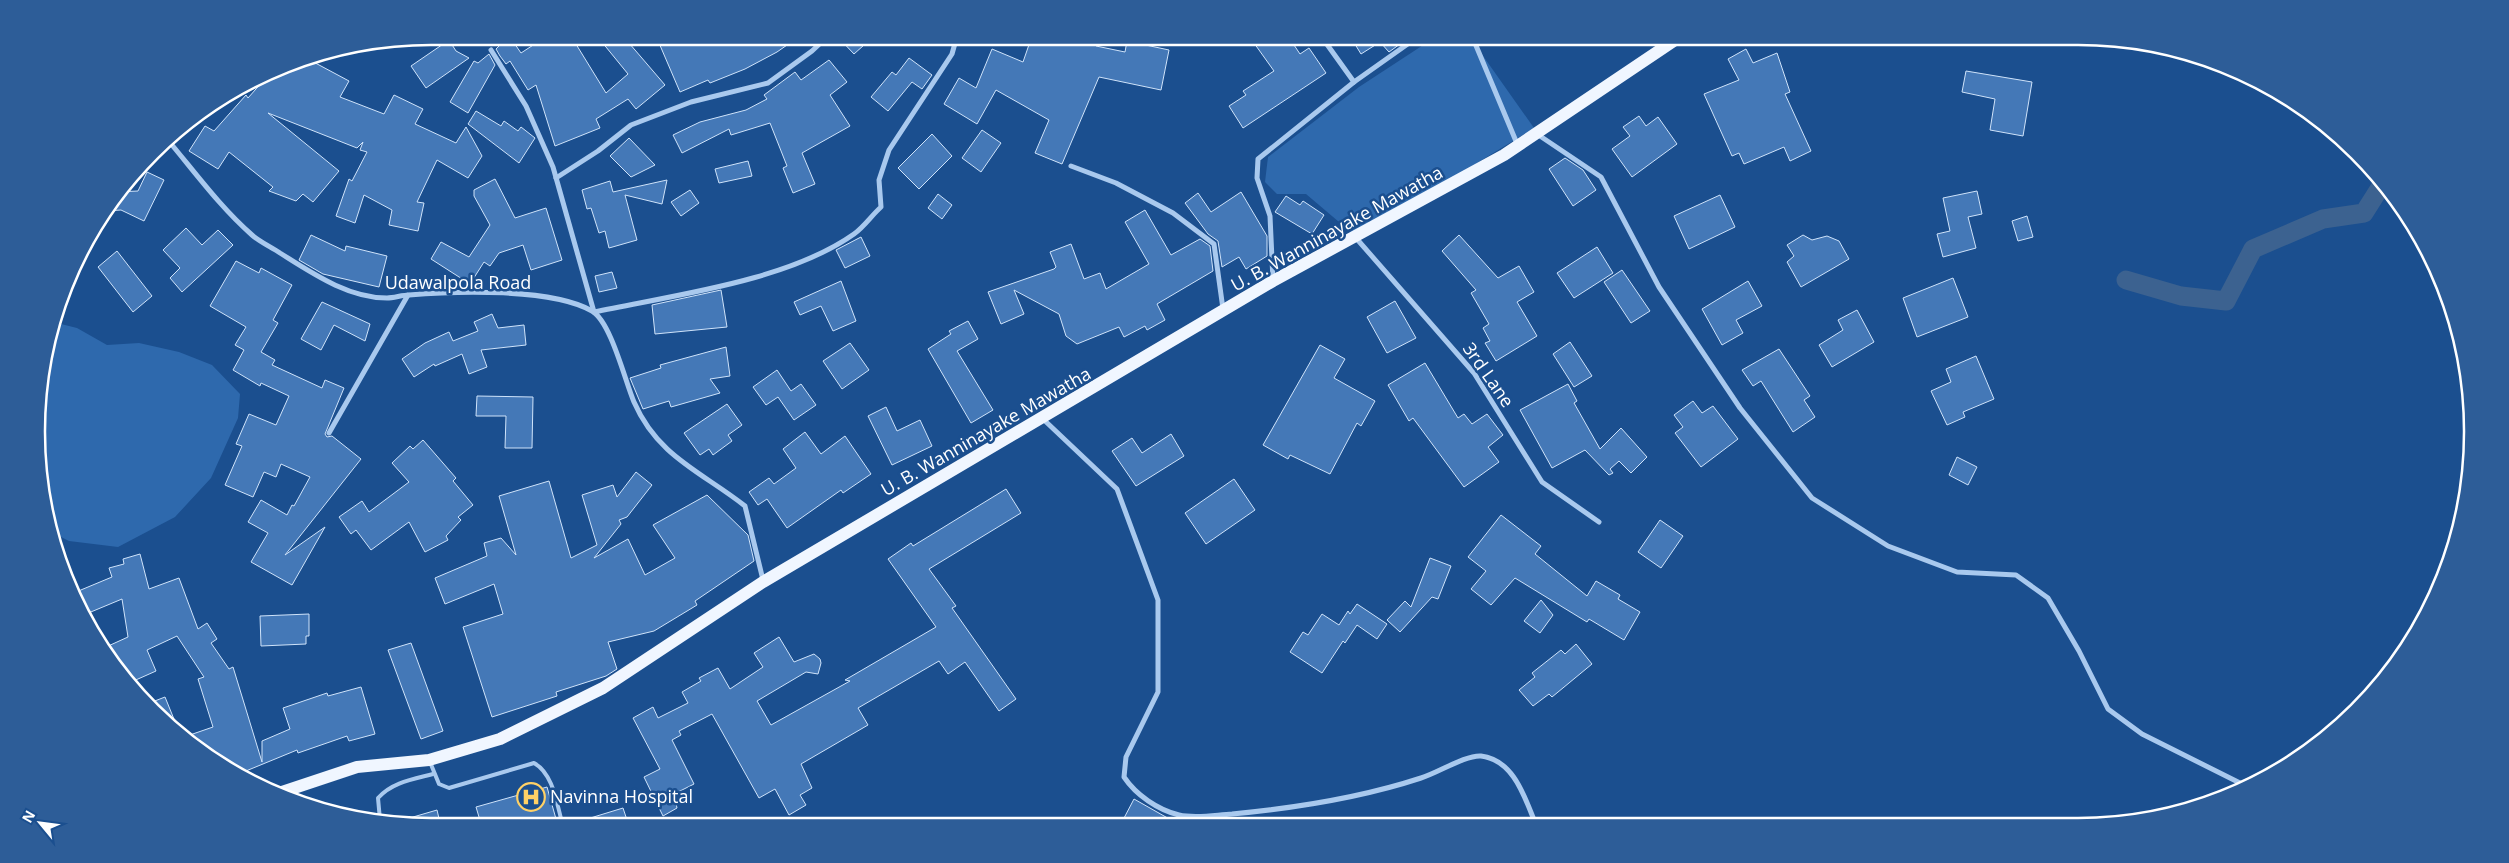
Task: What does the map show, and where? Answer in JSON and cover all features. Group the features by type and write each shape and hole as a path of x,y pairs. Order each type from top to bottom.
{"main road":[{"name":"U. B. Wanninayake Mawatha","path":"287,790 357,767 429,760 500,738 603,688 764,582 1224,312 1273,281 1356,238 1518,146 1668,45"}],"street":[{"path":"556,178 598,151 631,125 691,102 768,83 815,45"},
{"path":"594,312 746,279 810,259 855,233 881,207 879,180 889,150 952,54 954,45"},
{"path":"1327,45 1354,82"},
{"path":"1273,281 1270,216 1257,178 1258,159 1354,82 1406,45"},
{"path":"1476,45 1518,146"},
{"path":"491,50 526,106 556,178 594,312 610,337 634,403 650,429 667,451 745,506 764,582"},
{"path":"1536,134 1601,177 1659,287 1740,408 1812,498 1888,546 1957,572 2016,575 2048,598 2079,651 2108,709 2142,734 2212,767 2239,782"},
{"name":"Udawalpola Road","path":"172,146 228,211 253,236 329,282 359,294 387,298 408,295 498,294 548,297 572,302 594,312"},
{"path":"1072,166 1116,183 1173,213 1214,244 1224,312"},
{"name":"3rd Lane","path":"1356,238 1474,373 1542,482 1599,522"},
{"path":"329,433 408,295"},
{"path":"1043,419 1117,489 1158,600 1158,692 1126,757 1124,777 1142,797 1179,815 1202,816 1289,808 1420,779 1471,757 1480,756 1496,761 1510,772 1521,789 1533,818"}],"lane":[{"path":"429,760 433,774 439,784 450,788 534,763 544,770 549,780 561,818"},
{"path":"380,815 378,798 384,792 398,784 433,774"}],"shaded area":[{"path":"1423,45 1475,45 1534,128 1374,226 1352,233 1306,194 1277,194 1265,182 1268,157 1359,87"},
{"path":"60,324 77,328 107,345 139,343 179,352 212,365 240,394 238,418 211,478 175,517 118,547 69,541 59,536 52,507 48,482 45,432 48,381"}],"building":[{"path":"442,45 452,45 456,51 469,58 426,88 411,66"},
{"path":"500,45 516,45 521,53 533,45 577,45 606,93 628,74 604,45 631,45 665,85 636,109 628,99 596,119 600,128 555,146 536,85 528,90 510,61 506,64 496,49"},
{"path":"660,45 787,45 745,69 710,83 708,80 680,92"},
{"path":"846,45 864,45 854,54"},
{"path":"1029,45 1096,45 1125,52 1126,45 1146,45 1169,50 1161,90 1099,77 1062,164 1035,153 1049,120 996,90 977,124 944,104 959,78 976,88 992,49 1023,62"},
{"path":"1255,45 1294,45 1300,54 1309,48 1326,73 1243,128 1229,106 1246,95 1243,91 1274,71"},
{"path":"1356,45 1375,45 1361,54"},
{"path":"1383,45 1399,45 1389,52"},
{"path":"1746,49 1753,63 1777,53 1790,92 1785,94 1811,151 1790,161 1784,147 1744,164 1739,153 1732,156 1704,94 1739,80 1728,59"},
{"path":"489,54 495,65 468,113 450,102 474,61 478,63"},
{"path":"909,58 932,75 922,89 912,82 888,111 871,97 892,72 896,75"},
{"path":"829,60 847,82 830,95 850,126 802,153 815,184 793,193 783,168 787,166 770,123 731,135 729,129 682,153 673,135 700,122 746,110 767,99 764,95 795,72 801,80"},
{"path":"316,63 349,81 340,97 384,114 394,95 423,109 415,124 456,143 466,127 482,156 468,178 437,160 417,202 424,203 418,231 389,225 392,210 364,195 355,223 336,216 349,179 352,181 367,152 360,150 363,142 357,148 268,113 339,171 313,202 303,194 296,201 269,191 273,187 229,152 218,169 189,151 205,126 214,131 246,95 248,98 261,85 284,74"},
{"path":"1966,71 2032,82 2023,136 1990,130 1995,99 1962,92"},
{"path":"476,111 501,126 504,121 518,131 521,127 535,138 519,163 468,124"},
{"path":"1639,116 1646,126 1658,117 1677,144 1632,177 1612,149 1630,136 1623,127"},
{"path":"982,130 1001,143 981,172 962,158"},
{"path":"932,134 952,156 919,189 898,168"},
{"path":"629,138 655,165 631,177 610,156"},
{"path":"1565,158 1583,170 1596,190 1573,206 1549,169"},
{"path":"748,161 752,176 719,183 715,169"},
{"path":"147,172 164,180 144,221 121,210 115,210 129,191 138,191"},
{"path":"495,179 515,218 546,208 562,260 531,270 523,245 499,253 490,266 484,262 470,284 431,259 441,242 469,257 490,225 474,196 474,190"},
{"path":"667,180 662,204 625,195 637,240 609,248 605,231 599,233 591,208 587,209 582,190 610,181 613,192"},
{"path":"690,190 699,203 681,216 671,202"},
{"path":"1977,191 1982,214 1968,217 1976,248 1943,257 1937,234 1950,231 1943,198"},
{"path":"1241,192 1267,236 1267,256 1246,269 1239,257 1222,267 1218,241 1208,234 1185,203 1198,193 1211,212"},
{"path":"938,194 952,205 942,219 928,208"},
{"path":"1720,195 1735,227 1689,249 1674,216"},
{"path":"1286,196 1300,205 1303,201 1324,215 1312,234 1275,212"},
{"path":"1145,210 1171,255 1200,239 1210,246 1213,271 1157,304 1165,320 1147,330 1145,326 1124,337 1119,327 1077,344 1066,336 1059,314 1014,290 1024,314 1001,324 988,292 1054,269 1056,267 1050,252 1071,244 1084,279 1100,273 1106,289 1149,264 1125,222"},
{"path":"2027,216 2033,237 2018,241 2012,221"},
{"path":"186,228 202,245 218,230 233,245 182,292 170,278 180,268 163,250"},
{"path":"311,235 345,251 346,246 387,256 379,287 323,274 299,260"},
{"path":"1459,235 1498,278 1519,266 1534,292 1517,302 1537,336 1496,361 1485,343 1490,341 1483,328 1489,324 1471,293 1476,290 1442,251"},
{"path":"1803,235 1812,240 1827,236 1839,241 1849,259 1801,287 1787,262 1794,256 1787,245"},
{"path":"861,237 870,256 845,268 836,250"},
{"path":"1597,247 1613,273 1574,298 1557,273"},
{"path":"117,251 152,296 133,312 98,267"},
{"path":"236,261 259,273 261,268 292,285 273,320 278,323 261,352 275,360 272,365 322,388 325,380 344,388 325,434 327,437 332,436 361,459 285,555 325,527 292,585 251,562 268,533 248,522 261,500 287,515 310,477 281,464 276,477 264,472 253,497 225,485 242,446 236,444 249,414 276,425 289,396 261,383 260,386 233,370 244,350 235,345 246,327 210,306"},
{"path":"1622,270 1650,311 1631,323 1604,282"},
{"path":"612,272 617,288 599,292 595,276"},
{"path":"1953,278 1968,317 1917,337 1903,298"},
{"path":"841,281 856,321 833,331 821,306 800,315 794,302"},
{"path":"1748,281 1762,306 1736,320 1743,333 1722,345 1702,309"},
{"path":"721,290 727,327 655,334 652,305"},
{"path":"1395,301 1416,338 1387,353 1367,317"},
{"path":"322,302 370,324 365,341 334,325 321,350 301,339"},
{"path":"1857,310 1874,342 1832,367 1819,345 1843,330 1838,320"},
{"path":"492,314 498,328 524,325 526,345 481,350 487,367 469,374 462,354 435,366 434,364 414,377 402,359 425,343 449,332 453,341 478,331 474,322"},
{"path":"968,321 978,339 957,351 993,410 971,423 928,349 951,334 949,331"},
{"path":"1570,342 1592,376 1574,387 1553,354"},
{"path":"850,343 869,370 842,389 823,361"},
{"path":"1320,345 1345,359 1334,378 1375,401 1361,426 1357,423 1330,474 1290,455 1288,459 1263,445"},
{"path":"726,347 730,376 710,379 720,393 671,407 669,401 643,409 630,378 661,368 660,365"},
{"path":"1779,349 1810,396 1804,400 1815,417 1793,432 1761,381 1753,386 1742,370"},
{"path":"1976,356 1994,399 1963,412 1965,417 1947,425 1931,391 1951,382 1946,369"},
{"path":"1425,363 1458,418 1464,414 1472,424 1487,414 1503,435 1488,447 1499,462 1464,487 1413,418 1409,421 1388,385"},
{"path":"777,370 791,391 801,384 816,405 794,420 778,397 766,405 753,387"},
{"path":"1568,384 1577,401 1574,403 1600,449 1621,428 1647,457 1631,473 1619,461 1610,469 1613,473 1609,475 1585,450 1552,468 1520,410"},
{"path":"477,396 533,397 532,448 505,448 506,416 476,416"},
{"path":"1693,401 1702,413 1713,406 1738,439 1701,467 1675,433 1683,427 1674,415"},
{"path":"727,404 742,425 728,435 732,441 713,455 709,449 700,455 684,433"},
{"path":"886,407 897,431 920,420 932,446 892,465 868,416"},
{"path":"805,432 821,454 845,436 871,474 843,493 841,490 787,528 767,499 758,505 749,492 769,478 774,484 796,468 783,449"},
{"path":"1171,434 1184,456 1136,486 1112,451 1132,438 1142,453"},
{"path":"423,440 456,478 453,481 473,505 458,517 461,520 446,536 448,540 425,552 409,522 371,550 356,530 351,534 339,517 362,501 369,512 409,482 392,463 410,446 413,449"},
{"path":"1957,457 1977,467 1968,485 1949,475"},
{"path":"636,472 652,485 627,517 619,520 621,524 594,558 628,539 645,575 675,558 653,525 707,495 748,535 754,561 695,601 697,605 654,631 608,642 617,669 606,676 556,692 557,696 492,717 463,627 503,614 494,584 445,604 435,578 487,556 484,543 501,538 516,555 499,496 549,481 571,558 597,545 582,495 613,485 617,497"},
{"path":"1234,479 1255,510 1206,544 1185,513"},
{"path":"1006,489 1021,513 929,569 956,606 952,608 1016,699 999,711 965,662 948,674 939,661 858,708 868,725 801,764 812,788 800,795 806,805 789,815 775,789 759,798 712,714 679,731 681,735 672,740 694,784 674,794 677,808 663,816 644,777 660,769 633,718 653,707 658,718 688,703 682,692 701,681 699,678 718,668 730,689 763,667 754,653 779,637 794,662 814,654 820,659 821,663 818,674 806,672 757,701 771,725 850,681 845,680 936,627 888,559 911,543 913,546"},
{"path":"1501,515 1541,546 1535,554 1587,596 1596,581 1620,595 1618,599 1640,612 1624,640 1589,619 1587,622 1515,578 1491,605 1471,589 1486,571 1468,557"},
{"path":"1660,520 1683,536 1661,568 1638,552"},
{"path":"140,554 149,589 179,578 198,629 207,623 217,639 211,643 229,669 233,667 262,762 262,741 290,729 283,708 327,693 328,696 361,687 375,734 349,741 347,736 298,753 297,750 247,771 217,753 192,734 213,727 198,679 204,677 177,636 147,650 156,671 136,680 110,645 128,637 122,599 90,612 85,602 80,591 112,577 109,568 124,564 123,559"},
{"path":"1430,558 1451,566 1438,599 1432,597 1400,632 1387,620 1405,601 1411,607"},
{"path":"1541,600 1553,615 1540,633 1524,621"},
{"path":"1357,604 1387,624 1377,639 1357,625 1345,643 1343,641 1322,673 1290,652 1303,632 1308,635 1322,614 1339,625 1348,611 1350,614"},
{"path":"309,614 309,636 306,636 306,644 261,646 260,616"},
{"path":"411,643 443,731 421,739 388,650"},
{"path":"1576,644 1592,664 1552,697 1549,694 1533,706 1519,690 1535,677 1532,673 1561,650 1565,654"},
{"path":"165,697 174,719 158,705 154,701"},
{"name":"Navinna Hospital","path":"547,787 556,818 479,818 476,807"},
{"path":"1134,799 1168,818 1124,818"},
{"path":"623,808 626,818 590,818"},
{"path":"437,810 439,818 432,818 412,817"}],"waterway":[{"path":"2126,280 2181,296 2226,301 2253,249 2323,219 2364,213 2379,190"}],"place":[{"name":"Navinna Hospital","path":"531,797"}]}
